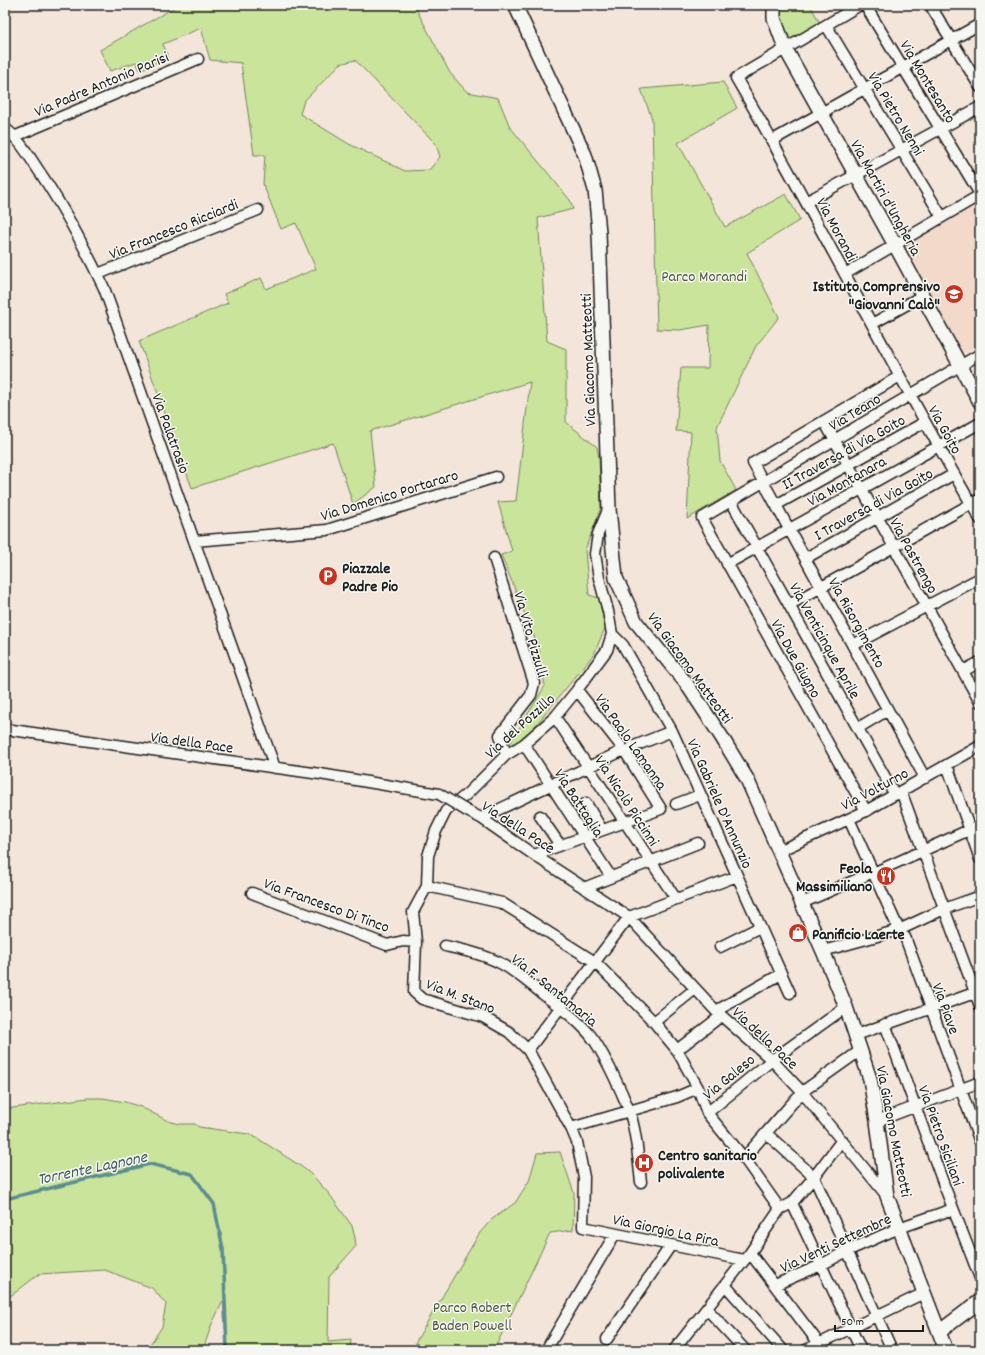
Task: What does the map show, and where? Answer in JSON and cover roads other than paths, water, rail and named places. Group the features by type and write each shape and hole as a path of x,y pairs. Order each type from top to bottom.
{"street":[{"name":"Via Giacomo Matteotti","path":"515,5 585,155 595,190 600,248 608,509 616,578 636,622 686,683 747,779 823,951 846,1007 870,1079 887,1196 946,1350"},
{"name":"Via Martiri d'Ungheria","path":"774,5 774,18 785,48 895,244 980,402"},
{"path":"785,48 860,5"},
{"name":"Via Montesanto","path":"865,5 980,194"},
{"path":"930,5 980,87"},
{"name":"Via Pietro Nenni","path":"826,24 942,217"},
{"path":"773,140 980,24"},
{"name":"Via Morandi","path":"785,48 736,78 773,140 910,395"},
{"name":"Via Padre Antonio Parisi","path":"16,136 198,59"},
{"path":"806,202 980,106"},
{"name":"Via Palatrasio","path":"5,128 16,136 49,187 81,239 104,288 275,768"},
{"path":"845,274 980,194"},
{"name":"Via Francesco Ricciardi","path":"98,274 258,210"},
{"path":"872,324 922,296"},
{"name":"Via Teano","path":"702,518 980,354"},
{"name":"Via Teano","path":"763,482 753,463 900,376"},
{"name":"Via Goito","path":"910,395 954,474 976,502 980,519"},
{"name":"Via Pastrengo","path":"824,421 979,699"},
{"name":"II Traversa di Via Goito","path":"776,505 925,422"},
{"name":"Via Montanara","path":"727,564 980,423"},
{"name":"I Traversa di Via Goito","path":"806,558 954,474"},
{"name":"Via Domenico Portararo","path":"194,541 327,530 496,477"},
{"name":"Via Risorgimento","path":"763,482 806,558 925,778"},
{"name":"Via Venticinque Aprile","path":"731,501 858,728 898,793 924,850 944,910 978,992 980,1006"},
{"path":"789,605 976,502"},
{"path":"608,509 598,534 595,554 612,634"},
{"name":"Via Due Giugno","path":"702,518 866,811"},
{"name":"Via Vito Pizzulli","path":"494,558 534,683 531,695 500,735 506,756"},
{"path":"853,645 980,578"},
{"name":"Via del Pozzillo","path":"427,886 428,856 436,830 446,811 467,794 506,756 524,744 555,717 607,650 612,634"},
{"name":"Via Gabriele D'Annunzio","path":"612,634 623,645 672,730 790,993"},
{"path":"963,671 980,662"},
{"name":"Via Paolo Lamanna","path":"577,690 628,749 661,809 625,822"},
{"path":"858,728 888,710"},
{"name":"Via Nicolò Piccinni","path":"555,717 676,899"},
{"name":"Via della Pace","path":"5,729 320,774 439,794 481,818 534,855 629,917 718,1014 772,1060 802,1092 887,1196"},
{"path":"481,818 551,784 672,730"},
{"name":"Via Battaglia","path":"524,744 611,877"},
{"name":"Via Volturno","path":"779,851 866,811 980,746"},
{"path":"947,765 980,859"},
{"path":"676,804 700,795"},
{"path":"586,803 602,830"},
{"path":"540,816 560,845"},
{"name":"Via Piave","path":"849,819 870,874 902,933 980,1142"},
{"path":"534,855 625,822"},
{"path":"802,902 870,874 980,825"},
{"path":"584,888 698,843"},
{"path":"528,1050 629,917 738,876"},
{"path":"427,886 502,902 595,962 654,1022 677,1050 698,1088 707,1113 744,1158 780,1209"},
{"name":"Via M. Stano","path":"427,886 413,912 416,942 414,992 422,999 483,1017 509,1032 528,1050 571,1128 577,1142 584,1177 583,1227"},
{"name":"Via Francesco Di Tinco","path":"252,892 387,945 403,941 416,942"},
{"path":"823,951 902,933 944,910 980,896"},
{"path":"720,947 760,928"},
{"name":"Via F. Santamaria","path":"445,946 466,951 500,963 526,981 576,1021 593,1039 629,1110 633,1125 641,1182"},
{"path":"677,1050 718,1014 781,974"},
{"path":"654,1022 695,989"},
{"path":"856,1035 978,992"},
{"name":"Via Galeso","path":"707,1113 772,1060 846,1007"},
{"name":"Via Pietro Siciliani","path":"885,1024 953,1209 976,1256 980,1278"},
{"path":"744,1158 802,1092 861,1050"},
{"path":"877,1121 980,1082"},
{"path":"571,1128 677,1096 698,1088"},
{"path":"766,1133 814,1177 892,1350"},
{"path":"674,1350 747,1256 780,1209 792,1204 842,1140"},
{"path":"792,1204 862,1350"},
{"name":"Via Venti Settembre","path":"775,1286 821,1265 847,1251 900,1228 953,1209"},
{"name":"Via Giorgio La Pira","path":"583,1227 671,1244 747,1256"},
{"path":"546,1350 615,1234"},
{"path":"606,1339 671,1244"},
{"path":"747,1256 775,1286 822,1347"},
{"path":"725,1285 783,1350"},
{"path":"806,1350 822,1347 851,1328 924,1293"},
{"path":"939,1332 980,1301"},
{"path":"707,1309 745,1350"}],"waterway":[{"name":"Torrente Lagnone","path":"5,1199 150,1164 192,1174 214,1204 223,1249 227,1350"}],"place":[{"name":"Istituto Comprensivo \"Giovanni Calò\"","path":"954,294"},
{"name":"Piazzale Padre Pio","path":"328,576"},
{"name":"Feola Massimiliano","path":"886,876"},
{"name":"Panificio Laerte","path":"798,933"},
{"name":"Centro sanitario polivalente","path":"644,1163"}],"park label":[{"name":"Parco Morandi","path":"704,275"},
{"name":"Parco Robert Baden Powell","path":"472,1315"}]}
